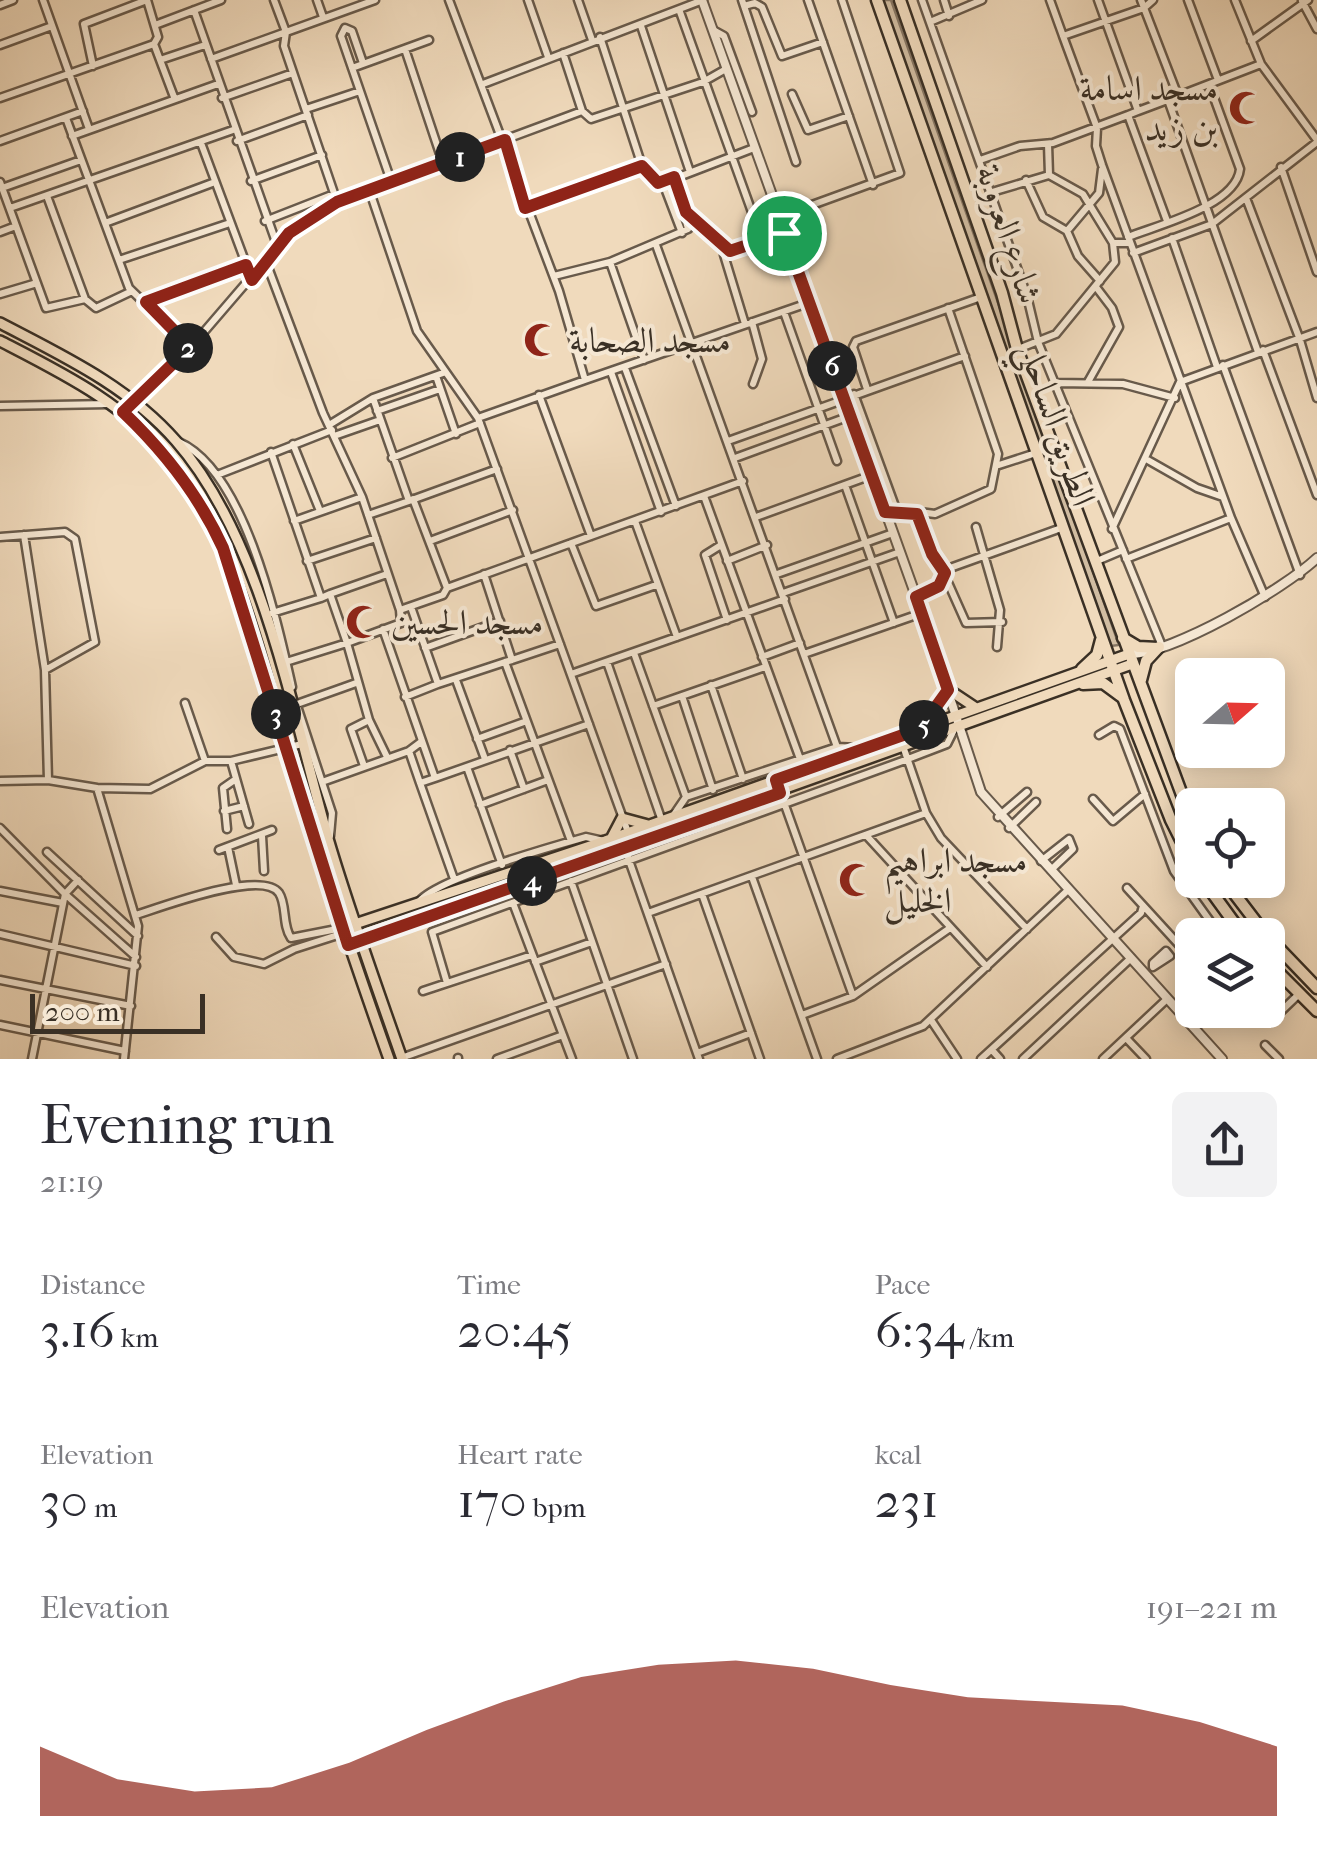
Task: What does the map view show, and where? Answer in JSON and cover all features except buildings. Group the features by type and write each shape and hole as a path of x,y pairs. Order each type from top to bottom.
{"highway":[{"name":"الطريق الساحلي","path":"877,0 1124,700 1175,828"},
{"name":"شارع العروبة","path":"900,0 1002,293 1017,349 1178,788"},
{"path":"1082,669 1097,655 1102,634"},
{"path":"1121,635 1138,648 1161,647"},
{"path":"1141,686 1146,661 1161,647"},
{"path":"1083,684 1103,684 1124,700"},
{"path":"1166,808 1175,810"},
{"path":"1238,898 1253,918"},
{"path":"1285,955 1317,988"},
{"path":"1285,980 1317,1011"}],"main road":[{"path":"0,323 133,399 176,441 218,500 238,539 360,941 402,1059"},
{"path":"0,340 114,404 171,461 204,510 242,603 343,930 389,1059"},
{"path":"204,510 218,500"},
{"path":"242,603 257,598"},
{"path":"348,945 780,793 906,754 957,730 1083,684 1131,659"},
{"path":"343,930 628,833 1082,669 1112,666"},
{"path":"920,729 948,690 977,708"},
{"path":"608,840 622,818 650,825"},
{"path":"312,832 326,828"},
{"path":"348,901 363,914 384,915"}],"street":[{"path":"0,5 13,0"},
{"path":"43,0 89,128"},
{"path":"93,66 83,28 87,20 147,0 155,24 154,44 174,97"},
{"path":"155,24 221,0"},
{"path":"274,0 286,32 283,39 293,73 336,198"},
{"path":"317,0 323,17"},
{"path":"211,59 375,0"},
{"path":"449,0 554,276 585,380"},
{"path":"528,0 548,56"},
{"path":"578,0 623,106 642,166 654,180 663,182 754,148"},
{"path":"483,84 596,38 680,12 702,0 922,613 957,716 957,730 981,792 1175,1007"},
{"path":"808,0 873,185"},
{"path":"779,217 898,176 900,168 842,0"},
{"path":"922,0 992,192 1038,342 1161,647"},
{"path":"944,0 949,16"},
{"path":"930,22 982,0"},
{"path":"1050,0 1097,128 1096,146 1133,253 1231,518 1265,597"},
{"path":"1098,0 1138,111"},
{"path":"1063,36 1153,0"},
{"path":"1188,0 1218,80"},
{"path":"1133,253 1212,224 1317,141 1261,64 1235,0"},
{"path":"1251,41 1304,1 1317,30"},
{"path":"796,162 743,3 762,7 782,56 823,42"},
{"path":"1142,4 1178,96"},
{"path":"194,10 265,221 277,245"},
{"path":"680,12 762,240"},
{"path":"0,45 52,26"},
{"path":"641,26 690,172"},
{"path":"363,64 352,32 345,28 341,34 391,181"},
{"path":"713,30 724,36 752,112"},
{"path":"352,68 429,40"},
{"path":"0,98 154,44"},
{"path":"160,60 205,45"},
{"path":"405,49 443,163"},
{"path":"563,53 582,111 591,119 703,82 726,69"},
{"path":"980,160 1097,128 1261,64"},
{"path":"222,98 293,73"},
{"path":"72,136 218,84"},
{"path":"1112,243 1129,240 1166,221 1207,208 1238,180 1240,169 1209,84"},
{"path":"237,141 360,91"},
{"path":"792,94 808,130 849,116"},
{"path":"1168,100 1317,495"},
{"path":"0,141 83,110"},
{"path":"265,221 369,189 582,111"},
{"path":"1128,115 1166,221"},
{"path":"66,118 133,291 190,347"},
{"path":"6,207 90,182 234,130"},
{"path":"201,143 252,280"},
{"path":"1048,144 1049,175"},
{"path":"252,181 322,156"},
{"path":"81,160 1,185 6,207 50,310 85,299"},
{"path":"525,208 642,166"},
{"path":"1066,231 1100,190 1102,166"},
{"path":"1281,167 1317,272"},
{"path":"992,192 1049,175 1090,202 1112,243 1114,262 1060,330 1017,349"},
{"path":"554,276 610,262 682,233 689,227 674,177"},
{"path":"1026,180 1043,218 1066,231 1120,327 1088,382"},
{"path":"104,223 215,182"},
{"path":"663,182 682,233"},
{"path":"369,189 410,314 439,374 479,421 628,833 629,860 698,1056 750,1033"},
{"path":"46,196 85,299 96,308 133,291"},
{"path":"123,412 252,280 277,245 336,198"},
{"path":"1246,198 1300,340 1317,398"},
{"path":"686,212 730,251"},
{"path":"119,260 230,223"},
{"path":"0,232 16,226"},
{"path":"752,384 762,359 724,259 730,251 784,233"},
{"path":"1172,238 1300,575"},
{"path":"656,245 837,747"},
{"path":"266,262 362,497 400,610 401,624 286,662"},
{"path":"610,262 644,360"},
{"path":"146,302 246,265"},
{"path":"0,294 38,282"},
{"path":"868,389 853,347 856,341 983,296"},
{"path":"392,458 456,434 539,394 808,303"},
{"path":"885,512 935,514 991,489 998,465 948,308"},
{"path":"784,312 837,462"},
{"path":"1180,382 1317,332"},
{"path":"728,440 965,356"},
{"path":"624,368 676,506"},
{"path":"611,372 661,512"},
{"path":"439,374 440,389 456,434"},
{"path":"333,430 373,398 439,374"},
{"path":"1057,382 1123,384 1175,398"},
{"path":"1112,529 1180,382"},
{"path":"377,411 440,389"},
{"path":"539,394 591,536"},
{"path":"854,394 896,510"},
{"path":"373,398 392,458 447,588"},
{"path":"0,406 114,404"},
{"path":"735,458 850,416"},
{"path":"218,474 333,430 380,420"},
{"path":"176,441 204,458 218,474 241,520 332,813 329,842"},
{"path":"293,444 320,512"},
{"path":"272,452 321,598"},
{"path":"998,465 1039,452"},
{"path":"1146,459 1197,488 1224,497"},
{"path":"368,515 497,469"},
{"path":"756,516 872,475"},
{"path":"400,610 443,595 447,588 484,574 743,481"},
{"path":"844,485 894,623"},
{"path":"704,496 800,759"},
{"path":"294,521 362,497"},
{"path":"430,542 512,510"},
{"path":"917,514 966,623 1002,622"},
{"path":"1126,560 1231,518"},
{"path":"635,521 677,637"},
{"path":"976,527 1002,622 997,647"},
{"path":"916,597 939,586 945,573 985,554 1064,527"},
{"path":"777,574 893,533"},
{"path":"0,536 71,535 87,587 95,642 44,670"},
{"path":"24,536 44,670 48,780"},
{"path":"307,561 376,538"},
{"path":"571,542 596,606 656,585"},
{"path":"722,545 706,555 727,620"},
{"path":"727,561 767,545"},
{"path":"1096,561 1124,550"},
{"path":"570,674 727,620 900,552"},
{"path":"1131,659 1265,597 1300,575 1317,558"},
{"path":"272,613 386,574"},
{"path":"484,574 500,621 524,722 571,841"},
{"path":"330,594 356,682 387,758"},
{"path":"410,606 438,684"},
{"path":"804,654 922,613"},
{"path":"425,648 500,621"},
{"path":"383,629 435,778"},
{"path":"762,657 800,643"},
{"path":"404,697 560,644"},
{"path":"634,653 686,797"},
{"path":"607,662 667,819 686,797 837,747 865,748"},
{"path":"653,706 765,667"},
{"path":"456,680 485,760"},
{"path":"296,704 356,682"},
{"path":"711,686 743,779"},
{"path":"682,696 713,790"},
{"path":"185,703 206,761"},
{"path":"364,766 351,729 370,720"},
{"path":"476,738 524,722"},
{"path":"420,782 589,724"},
{"path":"1099,735 1114,726 1120,728 1178,881 1207,918"},
{"path":"322,782 421,742"},
{"path":"0,781 48,780 97,788 150,788 206,761 231,761 302,744"},
{"path":"409,750 454,880"},
{"path":"510,750 524,789"},
{"path":"447,983 431,933 785,804 906,754 926,814 941,838 1027,929"},
{"path":"231,761 249,824"},
{"path":"467,766 502,865"},
{"path":"227,829 223,788 236,779"},
{"path":"480,805 548,780"},
{"path":"776,780 853,996"},
{"path":"0,1024 124,1055 136,962 136,915 97,788"},
{"path":"1002,814 1027,792"},
{"path":"1093,799 1114,821 1145,794"},
{"path":"1012,824 1036,802"},
{"path":"224,811 244,806"},
{"path":"648,913 926,814"},
{"path":"1,830 64,899 136,962"},
{"path":"219,850 272,830"},
{"path":"866,835 987,966"},
{"path":"262,836 264,870"},
{"path":"417,904 423,894 454,880 571,841 592,836 608,840"},
{"path":"1041,860 1065,839 1074,843 1050,870"},
{"path":"228,847 236,885"},
{"path":"47,852 138,936"},
{"path":"752,877 817,1059"},
{"path":"32,1059 64,899 78,880"},
{"path":"572,881 633,1059"},
{"path":"136,915 236,885 277,890 291,938 343,930"},
{"path":"1127,888 1175,941"},
{"path":"837,1059 914,1031 931,1020 1068,890"},
{"path":"0,891 64,899"},
{"path":"702,894 760,1059"},
{"path":"512,903 572,1059"},
{"path":"982,1059 1141,912 1142,906"},
{"path":"802,1015 853,996 950,928"},
{"path":"216,937 234,957 264,964 343,930"},
{"path":"0,934 136,962"},
{"path":"423,991 592,942"},
{"path":"1023,1059 1131,958"},
{"path":"402,1059 666,964"},
{"path":"1145,974 1153,967"},
{"path":"0,980 130,1006"},
{"path":"1285,1008 1299,994"},
{"path":"1102,1059 1168,999"},
{"path":"931,1020 957,1059"},
{"path":"1194,1028 1222,1059"},
{"path":"497,1059 563,1035"},
{"path":"1126,1038 1146,1059"},
{"path":"1266,1045 1279,1059"},
{"path":"522,1050 526,1059"},
{"path":"992,1050 1000,1059"}],"shaded area":[{"path":"881,0 891,0 1119,645 1111,646"}],"place":[{"name":"مسجد اسامة بن زيد","path":"1246,108"},
{"name":"مسجد الصحابة","path":"541,340"},
{"name":"مسجد الحسين","path":"363,622"},
{"name":"مسجد ابراهيم الخليل","path":"856,880"}],"route":[{"path":"505,140 525,208 642,166 658,183 674,177 686,212 730,251 784,233 885,512 917,514 932,554 945,573 939,586 916,597 948,690 920,729 776,780 780,793 348,945 223,548 209,518 171,461 123,412 190,347 146,302 246,265 252,280 289,233 337,202 505,140"}]}
